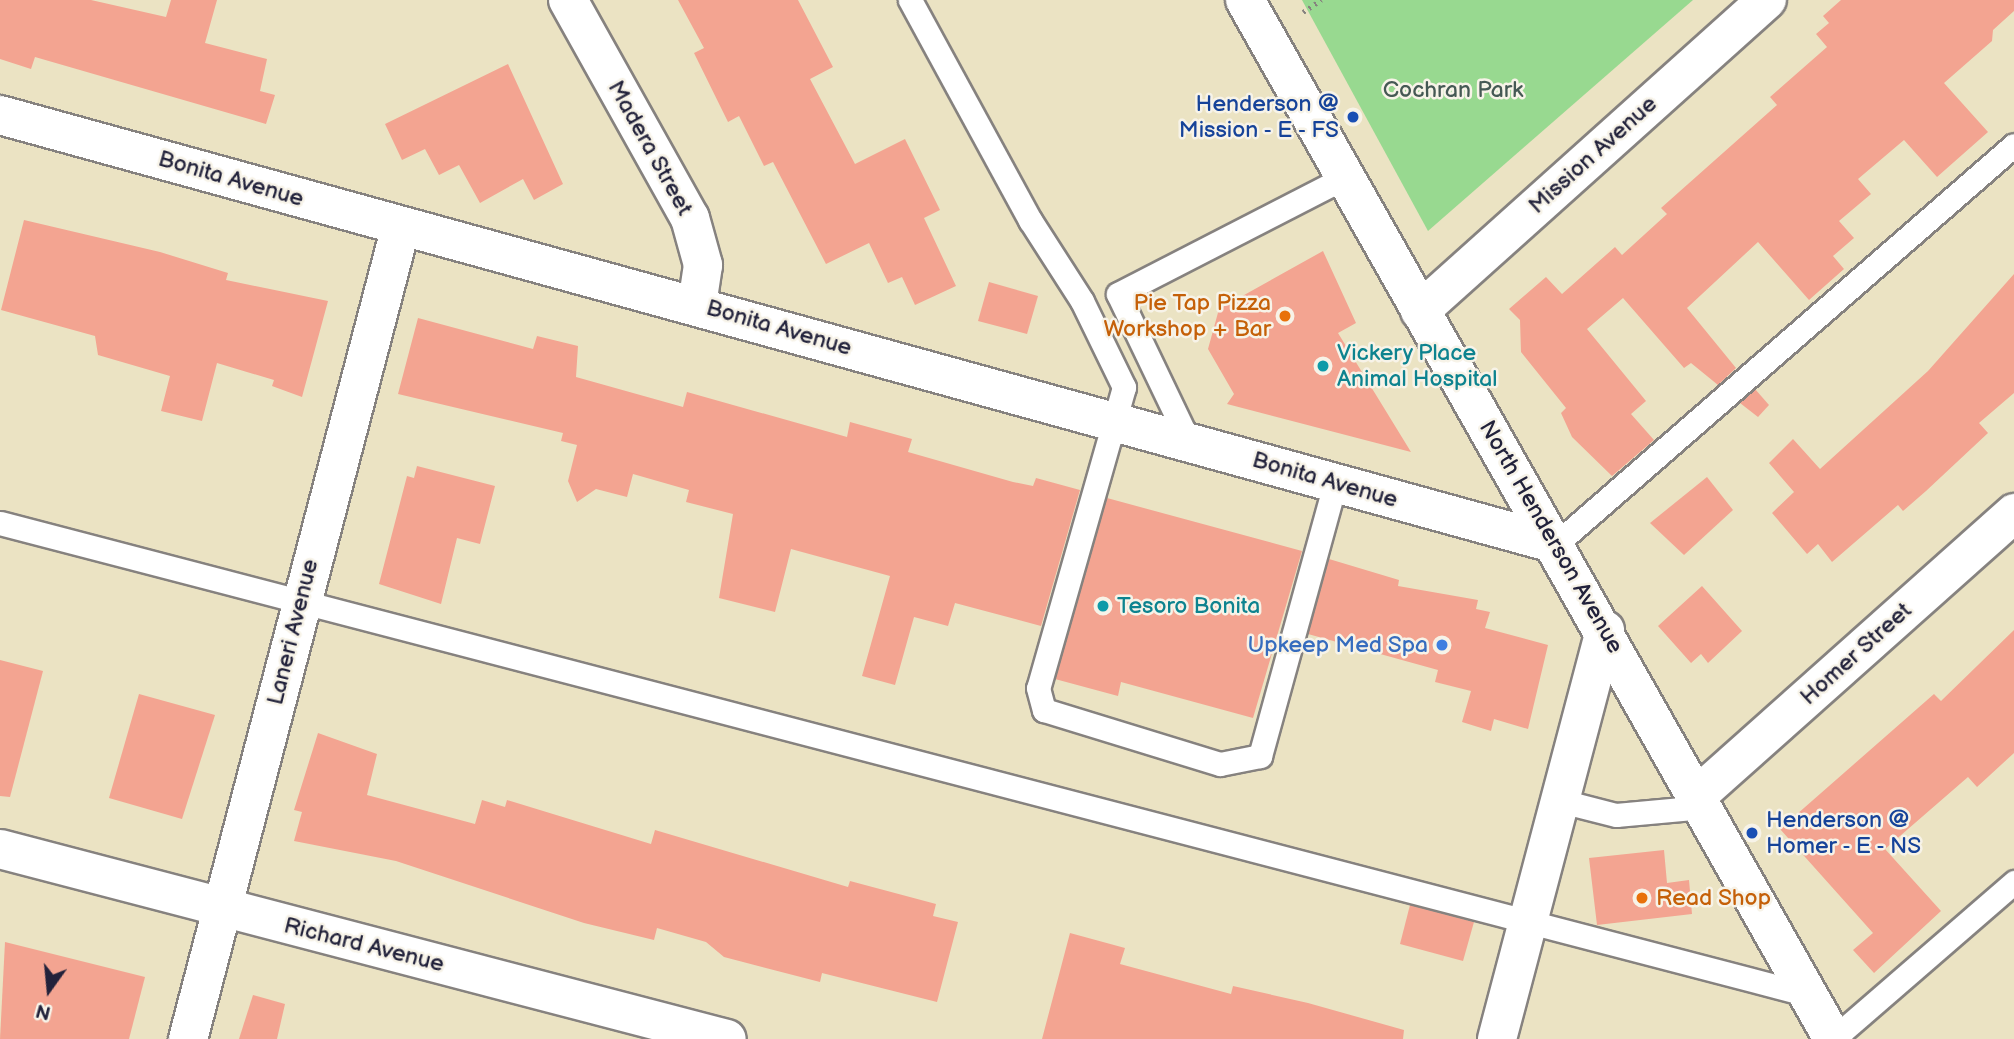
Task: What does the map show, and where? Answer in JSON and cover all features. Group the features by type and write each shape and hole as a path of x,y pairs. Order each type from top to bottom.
{"street":[{"name":"Madera Street","path":"568,0 690,218 703,265 697,305"},
{"name":"North Henderson Avenue","path":"1245,0 1342,179 1556,544 1833,1039"},
{"name":"Mission Avenue","path":"1420,311 1767,0"},
{"name":"Bonita Avenue","path":"0,115 1556,544"},
{"name":"Laneri Avenue","path":"188,1039 300,603 401,226"},
{"name":"Homer Street","path":"1701,801 2014,513"},
{"path":"1497,1039 1605,630"},
{"name":"Richard Avenue","path":"0,849 727,1039"}],"lane":[{"path":"910,0 1106,350 1124,387 1038,688 1044,710 1058,719 1220,764 1260,756 1335,483"},
{"path":"1556,544 2014,145"},
{"path":"1189,442 1118,294 1342,179"},
{"path":"0,523 1528,924 1810,995"},
{"path":"1561,801 1616,815 1667,815 1701,801"},
{"path":"1833,1039 2014,881"}],"path":[{"path":"1303,12 1321,0"}],"green space":[{"name":"Cochran Park","path":"1302,0 1693,0 1428,231"}],"building":[{"path":"0,0 91,0 166,17 171,0 217,0 205,43 267,59 260,91 275,95 266,124 35,57 31,69 0,59"},
{"path":"678,0 798,0 833,67 810,79 855,164 905,139 940,210 924,218 956,286 915,305 902,277 888,283 869,243 826,264 773,162 764,166 739,116 728,122 694,53 704,48"},
{"path":"1841,0 2014,0 2014,11 1993,30 1992,41 1944,83 1988,132 1937,177 1904,140 1858,179 1871,194 1839,221 1854,238 1833,256 1844,269 1809,300 1758,242 1687,308 1736,368 1718,385 1691,363 1684,368 1623,298 1587,329 1646,401 1631,414 1654,440 1612,476 1572,437 1561,413 1566,408 1521,352 1520,320 1509,309 1546,277 1562,294 1615,247 1622,255 1667,214 1661,208 1777,105 1770,97 1827,47 1816,34 1829,23 1823,16"},
{"path":"508,64 563,184 534,200 523,179 480,203 459,165 439,175 425,149 402,160 385,124"},
{"path":"24,220 160,252 228,273 226,280 328,301 302,397 272,386 274,380 217,363 202,421 161,411 170,376 98,355 95,336 1,310"},
{"path":"1323,251 1356,323 1338,333 1411,452 1227,404 1234,394 1208,349 1219,309"},
{"path":"2014,274 2014,393 1979,423 1988,433 1903,511 1898,505 1832,562 1818,544 1807,554 1772,513 1794,492 1769,463 1793,439 1820,469 1928,371"},
{"path":"989,282 1038,296 1027,334 978,321"},
{"path":"418,318 533,349 537,336 578,346 576,377 683,407 687,392 847,437 850,422 912,439 908,452 1013,482 1033,486 1036,478 1080,490 1041,626 955,603 948,626 914,617 895,685 862,676 890,576 791,549 775,612 719,598 733,514 686,502 689,490 633,474 627,497 596,489 577,502 568,481 577,445 561,441 563,433 398,394"},
{"path":"1755,389 1769,405 1758,417 1740,403"},
{"path":"417,466 495,486 480,544 457,538 441,604 379,584 407,476 414,478"},
{"path":"1707,477 1733,510 1684,555 1650,523"},
{"name":"Tesoro Bonita","path":"1107,498 1302,551 1253,718 1121,682 1118,696 1055,679"},
{"path":"1329,559 1399,580 1398,586 1478,600 1476,609 1490,612 1485,628 1548,645 1528,729 1494,719 1491,731 1462,722 1471,691 1435,682 1438,670 1308,634"},
{"path":"1702,586 1742,631 1708,663 1701,654 1691,663 1658,626"},
{"path":"2014,630 2014,753 1977,787 1968,777 1885,849 1941,911 1874,973 1853,950 1873,933 1780,829 1934,694 1941,701"},
{"path":"0,660 43,671 10,797 0,796"},
{"path":"139,694 215,715 182,819 109,798"},
{"path":"318,733 377,754 367,795 475,824 482,800 505,807 507,800 651,844 655,830 848,887 850,881 936,904 933,916 958,922 937,1002 822,973 820,982 724,957 706,942 657,928 654,940 584,923 396,861 294,841 302,812 294,810"},
{"name":"Read Shop","path":"1664,850 1667,883 1689,880 1692,914 1597,925 1589,858"},
{"path":"1410,905 1474,922 1463,961 1400,944"},
{"path":"1070,933 1125,948 1120,964 1231,994 1233,986 1308,1003 1404,1030 1403,1039 1042,1039"},
{"path":"5,942 145,977 129,1039 0,1039"},
{"path":"253,995 285,1004 277,1039 239,1039"}],"place":[{"name":"Henderson @ Mission - E - FS","path":"1353,117"},
{"name":"Pie Tap Pizza Workshop + Bar","path":"1285,316"},
{"name":"Vickery Place Animal Hospital","path":"1323,366"},
{"name":"Tesoro Bonita","path":"1103,606"},
{"name":"Upkeep Med Spa","path":"1442,645"},
{"name":"Henderson @ Homer - E - NS","path":"1752,833"},
{"name":"Read Shop","path":"1642,898"}]}
